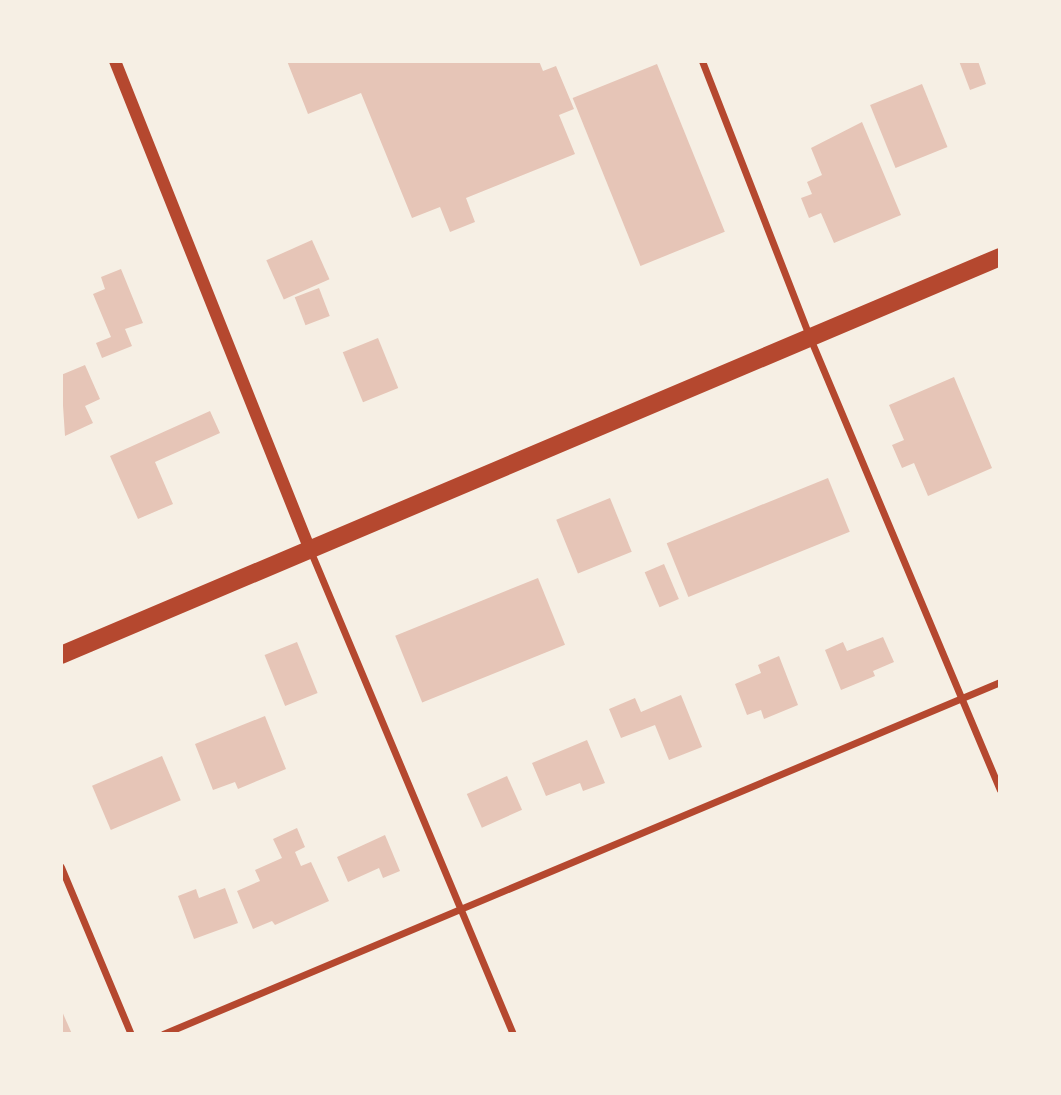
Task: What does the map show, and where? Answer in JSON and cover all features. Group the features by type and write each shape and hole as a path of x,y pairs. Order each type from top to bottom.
{"main road":[{"path":"61,655 1000,257"}],"street":[{"path":"115,61 310,550 513,1034"},
{"path":"702,61 810,338 1000,790"},
{"path":"163,1034 1000,682"},
{"path":"61,867 131,1034"}],"building":[{"path":"287,61 539,61 543,71 556,66 574,109 559,115 575,154 466,198 475,222 450,232 440,207 412,218 361,93 308,114"},
{"path":"959,61 978,61 986,84 970,90"},
{"path":"657,64 725,232 640,266 573,98"},
{"path":"922,84 947,147 896,168 870,105"},
{"path":"862,122 901,215 834,243 821,213 809,218 801,198 812,194 807,182 822,175 811,148"},
{"path":"312,240 329,279 284,300 266,260"},
{"path":"121,269 143,323 125,329 132,346 102,358 96,343 111,337 93,294 105,289 101,277"},
{"path":"319,288 330,316 305,325 295,297"},
{"path":"378,338 398,388 363,402 343,352"},
{"path":"85,365 100,399 85,406 93,423 65,436 61,375"},
{"path":"954,377 992,468 928,496 914,463 902,468 892,445 904,440 889,405"},
{"path":"210,411 220,433 155,462 173,504 138,519 110,456"},
{"path":"828,478 850,532 688,597 667,543"},
{"path":"610,498 632,552 578,574 556,520"},
{"path":"664,564 679,599 660,607 645,572"},
{"path":"538,578 565,645 422,702 395,636"},
{"path":"883,637 894,662 873,671 875,676 841,690 825,650 843,642 847,651"},
{"path":"297,642 318,693 285,706 265,655"},
{"path":"779,656 798,705 764,719 761,710 747,715 735,684 761,673 758,665"},
{"path":"681,695 702,747 669,760 655,725 621,738 609,709 635,698 641,712"},
{"path":"265,716 286,769 238,789 235,782 213,790 195,744"},
{"path":"587,740 605,783 583,791 580,783 546,796 532,763"},
{"path":"162,756 181,800 111,830 92,786"},
{"path":"507,776 522,810 482,828 467,794"},
{"path":"297,828 305,847 295,852 301,866 311,862 329,901 275,925 272,921 253,929 237,891 260,881 255,870 282,858 273,839"},
{"path":"385,835 400,871 383,878 379,868 348,882 337,857"},
{"path":"225,888 238,923 194,939 178,896 196,889 199,898"},
{"path":"61,1009 72,1034 61,1034"}]}
